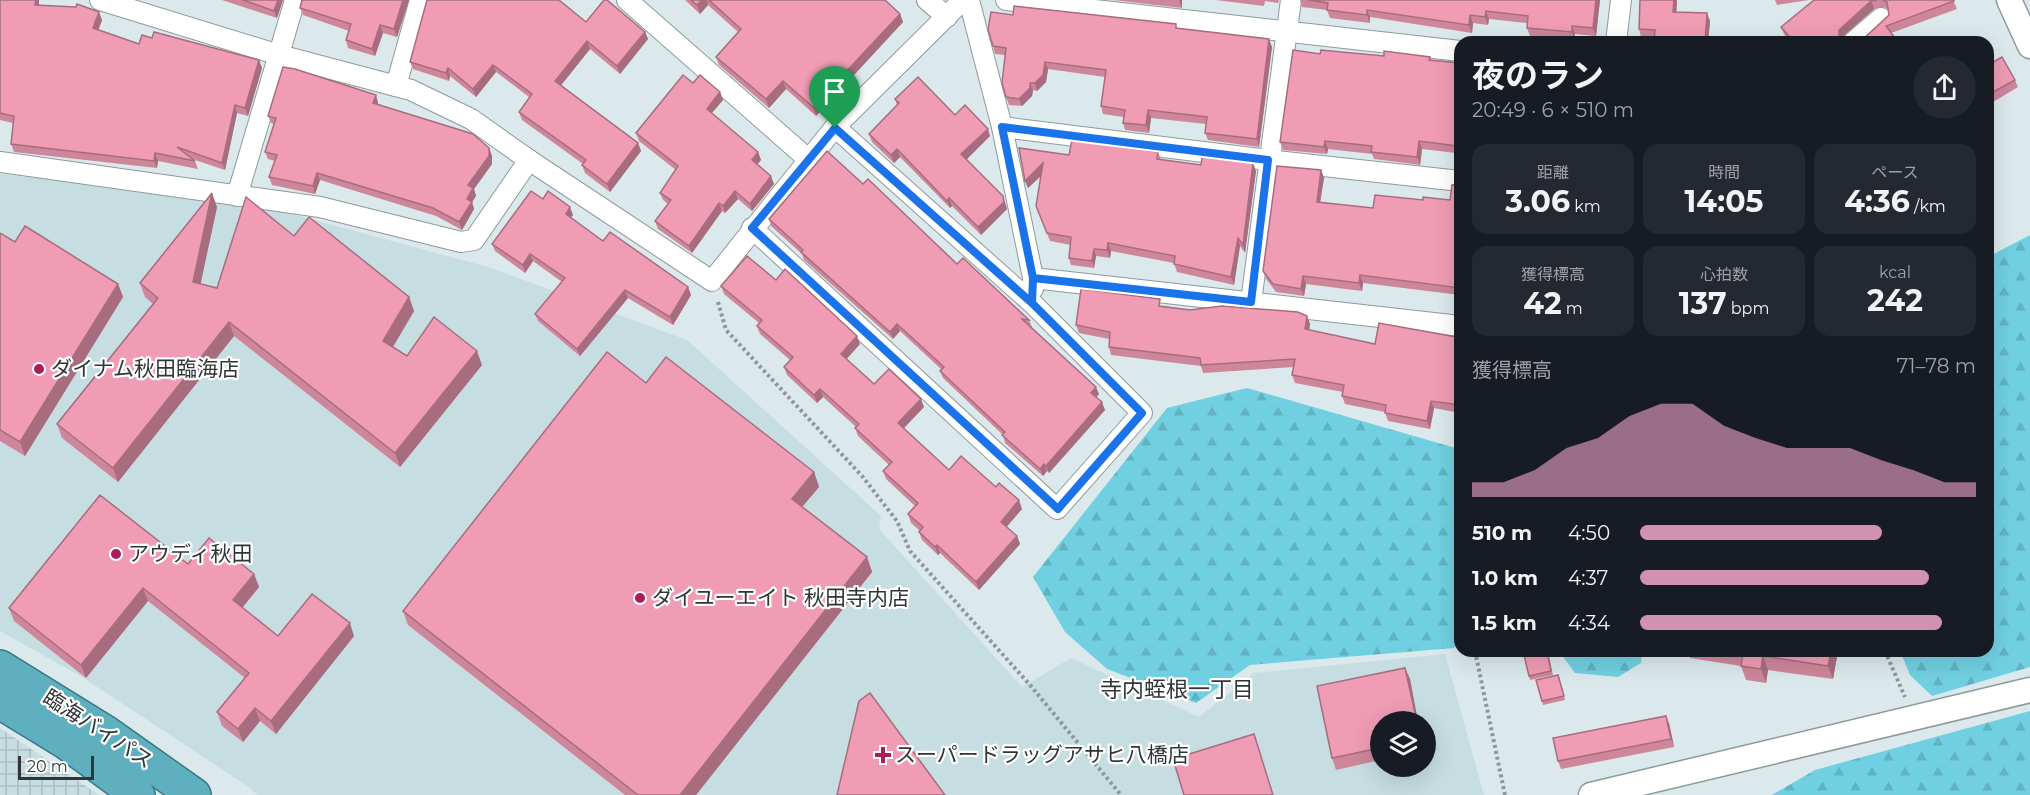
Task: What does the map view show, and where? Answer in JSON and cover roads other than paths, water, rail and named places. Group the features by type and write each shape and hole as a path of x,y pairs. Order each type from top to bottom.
{"highway":[{"name":"臨海バイパス","path":"0,667 105,732 194,795"},
{"name":"臨海バイパス","path":"0,702 67,743 138,795"}],"street":[{"path":"100,0 279,55 411,90 471,119 712,281 752,228 835,128 963,0"},
{"path":"237,196 295,0"},
{"path":"396,86 420,0"},
{"path":"627,0 809,160"},
{"path":"927,0 947,18"},
{"path":"969,0 1002,127 1033,278 1032,303"},
{"path":"1006,0 1454,50"},
{"path":"1251,302 1291,0"},
{"path":"1617,36 1621,0"},
{"path":"2009,0 2030,46"},
{"path":"1860,36 1881,18"},
{"path":"1002,127 1454,180"},
{"path":"752,228 1058,509 1142,413 1032,303 835,128"},
{"path":"0,162 320,207 461,242 474,240 529,160"},
{"path":"1033,278 1454,325"},
{"path":"1591,795 2030,690"}],"place":[{"name":"ダイナム秋田臨海店","path":"39,369"},
{"name":"アウディ秋田","path":"116,554"},
{"name":"ダイユーエイト 秋田寺内店","path":"640,598"},
{"name":"スーパードラッグアサヒ八橋店","path":"883,755"}],"district":[{"name":"寺内蛭根一丁目","path":"1177,689"}]}
